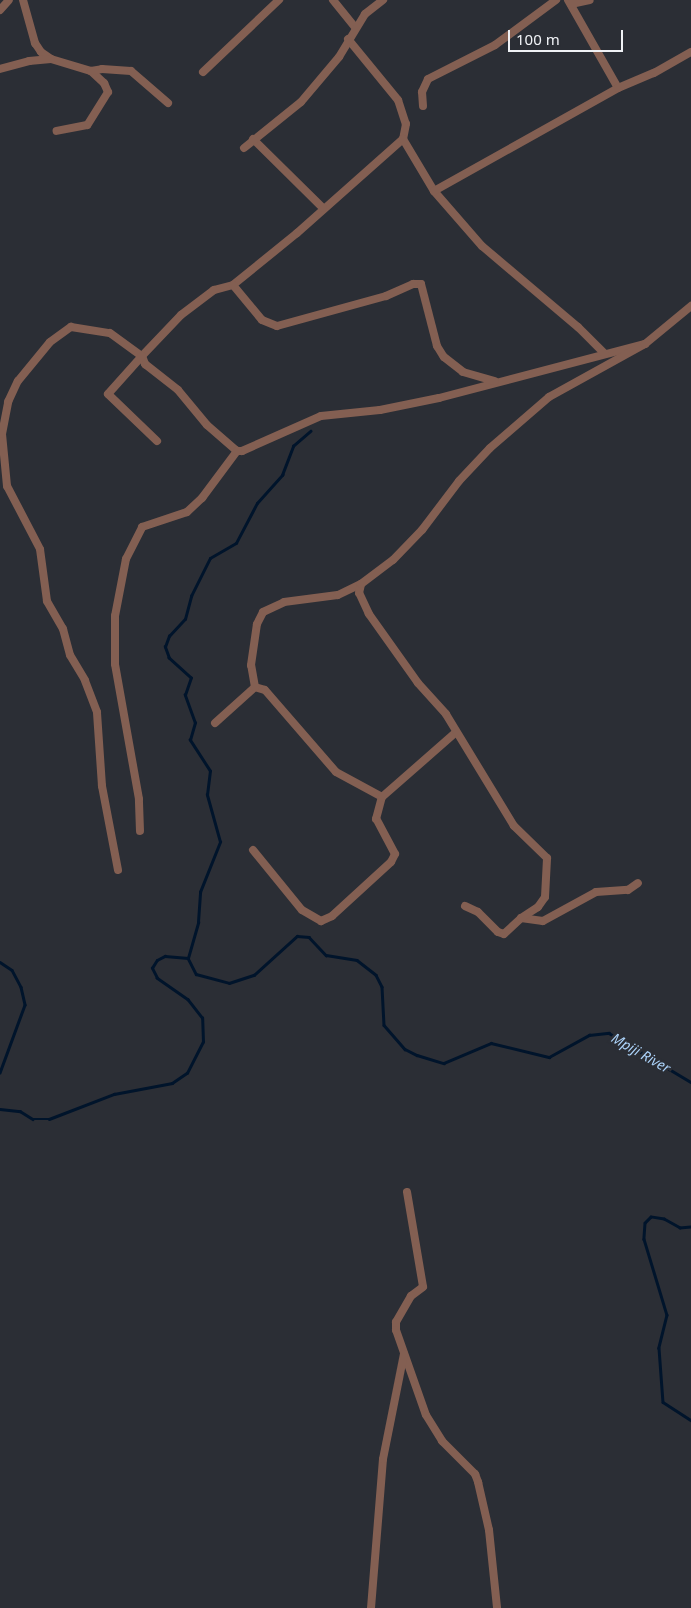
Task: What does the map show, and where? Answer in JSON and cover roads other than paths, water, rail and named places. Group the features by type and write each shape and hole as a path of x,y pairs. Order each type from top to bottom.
{"street":[{"path":"0,10 9,0"},
{"path":"23,0 35,43 51,59"},
{"path":"203,72 279,0"},
{"path":"333,0 355,27"},
{"path":"244,148 301,102 321,80 355,27 383,0"},
{"path":"423,106 422,92 428,80 495,45 556,0"},
{"path":"590,0 570,2 618,88"},
{"path":"157,442 108,394 142,356 199,300 214,290 233,285 297,234 322,208 403,139 406,124 398,100 348,39"},
{"path":"434,192 618,88 654,73 691,52"},
{"path":"0,69 29,60 51,59 91,72 104,84 108,92 105,100 87,125 57,131"},
{"path":"91,72 102,69 131,72 168,103"},
{"path":"403,139 434,192 482,246 578,327 605,354"},
{"path":"253,140 322,208"},
{"path":"233,285 262,320 277,326 386,296 413,284 421,284 437,346 444,357 462,372 497,382"},
{"path":"255,687 251,665 258,624 263,612 284,602 338,595 362,584 393,560 422,530 459,481 490,448 549,397 645,344 691,306"},
{"path":"118,870 102,786 98,712 85,680 70,655 63,629 44,592 40,549 7,486 2,434 8,402 18,381 64,329 71,327 110,332 142,356 145,364 178,390 207,425 237,451"},
{"path":"140,831 139,799 115,664 115,616 126,559 142,527 188,512 202,498 237,451 277,437 305,421 321,416 388,409 645,344"},
{"path":"362,584 359,593 369,614 418,683 446,714 455,733 514,826 547,858 545,898 538,907 521,918 504,934 498,932 478,912 465,906"},
{"path":"215,723 255,687"},
{"path":"255,687 265,690 336,772 382,797"},
{"path":"253,850 302,910 313,918 327,919 391,862 395,854 376,819 382,797 455,733"},
{"path":"521,918 543,920 596,892 628,890 638,883"},
{"path":"407,1192 423,1287 411,1296 396,1322 398,1338 426,1415 442,1441 475,1474 478,1482 489,1530 497,1608"},
{"path":"371,1608 383,1459 404,1354"}],"waterway":[{"path":"188,958 198,922 200,892 220,842 207,795 210,771 190,740 195,723 185,695 191,678 169,658 165,647 169,636 185,619 191,596 210,558 236,543 257,503 282,475 293,446 310,431"},
{"name":"Mpiji River","path":"188,958 196,974 229,983 254,975 297,936 309,937 326,955 357,960 376,975 382,987 384,1025 405,1049 417,1055 444,1063 491,1043 549,1057 589,1035 609,1033 691,1082"},
{"path":"0,1109 20,1111 33,1119 49,1119 114,1094 172,1083 187,1073 203,1042 202,1018 188,1000 157,978 152,968 157,960 165,956 188,958"},
{"path":"0,962 12,970 21,987 25,1005 0,1073"},
{"name":"Mpiji River","path":"691,1227 680,1228 664,1219 651,1217 645,1223 644,1239 667,1315 659,1348 663,1402 691,1420"}]}
